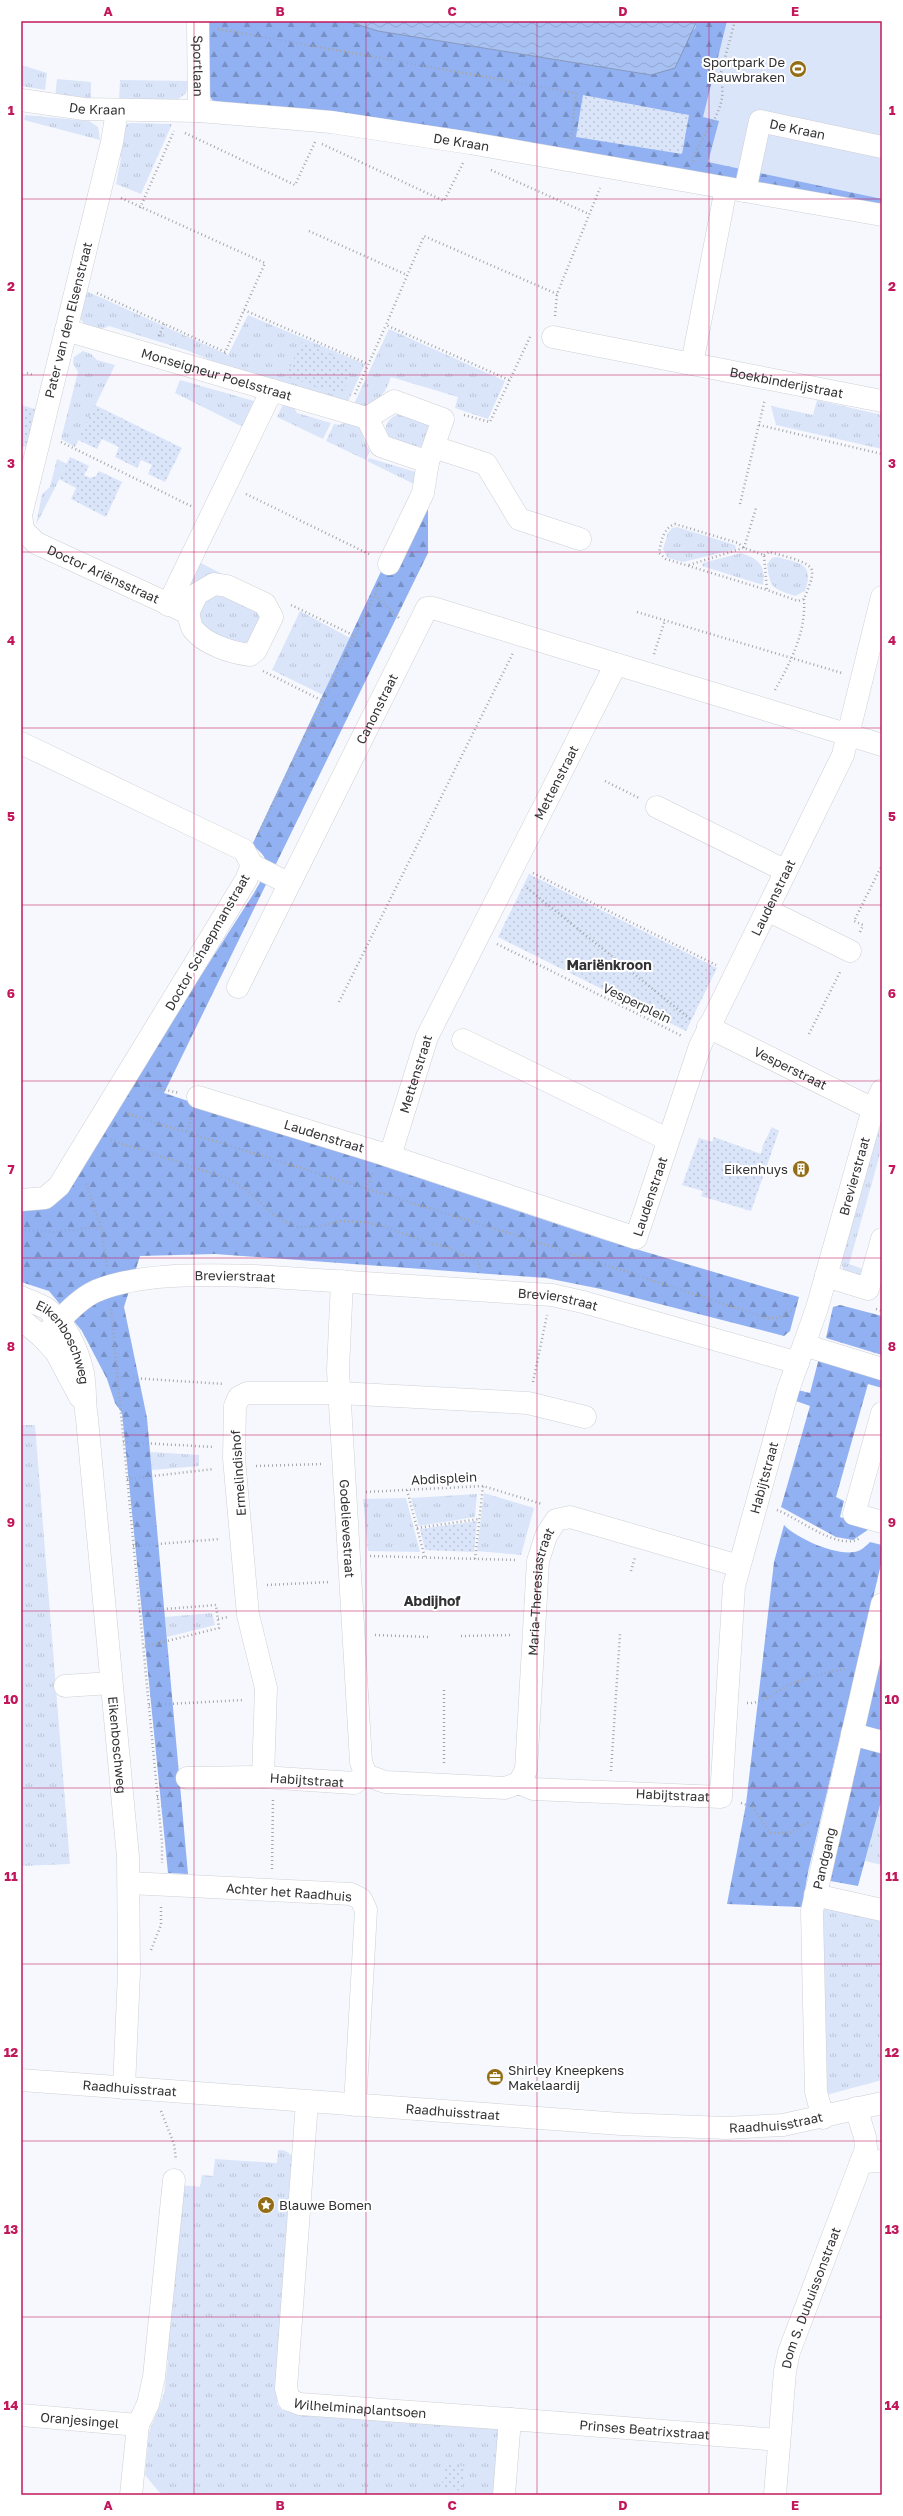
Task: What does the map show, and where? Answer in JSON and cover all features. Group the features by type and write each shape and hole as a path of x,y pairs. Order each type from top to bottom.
{"street":[{"name":"Sportlaan","path":"198,23 199,111"},
{"name":"De Kraan","path":"21,100 64,107 117,111 199,111 330,122 470,143 882,215"},
{"name":"Pater van den Elsenstraat","path":"23,530 22,515 100,189 117,111"},
{"name":"De Kraan","path":"736,190 760,120 882,147"},
{"path":"692,364 736,190"},
{"name":"Monseigneur Poelsstraat","path":"66,330 367,418"},
{"name":"Boekbinderijstraat","path":"552,337 882,401"},
{"path":"168,605 272,390"},
{"path":"389,564 423,493 431,454 443,419 394,402 367,418 381,446 431,454 486,464 519,519 580,540"},
{"name":"Doctor Ariënsstraat","path":"23,530 36,543 188,614"},
{"path":"214,584 233,589 265,604 270,610 272,617 256,650 250,655 238,654 202,638 192,628 188,614 197,594 214,584"},
{"path":"848,735 882,597"},
{"name":"Canonstraat","path":"238,987 288,883 427,608 433,608 616,664"},
{"path":"616,664 768,709 882,745"},
{"name":"Mettenstraat","path":"390,1156 427,1037 616,664"},
{"name":"Laudenstraat","path":"198,1097 390,1156 636,1238 667,1139 704,1036 843,755 848,735"},
{"name":"Doctor Schaepmanstraat","path":"21,743 244,850 252,865 246,880 59,1186 46,1198 21,1200"},
{"path":"656,807 786,871"},
{"path":"252,865 288,883"},
{"path":"767,910 850,951"},
{"name":"Vesperstraat","path":"704,1036 877,1100"},
{"path":"462,1040 667,1139"},
{"name":"Brevierstraat","path":"42,1337 69,1311 96,1292 122,1283 166,1277 211,1275 342,1281 552,1295 801,1354 816,1312 877,1100"},
{"path":"826,1276 868,1289 882,1239"},
{"name":"Godelievestraat","path":"342,1281 338,1370 339,1393 361,1762 366,1775"},
{"name":"Eikenboschweg","path":"21,1297 47,1309 59,1322 68,1334 83,1373 83,1402 87,1419 128,1883 129,1972 124,2088"},
{"name":"Eikenboschweg","path":"21,1319 42,1337 56,1352 83,1402"},
{"path":"801,1354 882,1369"},
{"name":"Habijtstraat","path":"519,1783 533,1789 721,1797 734,1586 756,1502 801,1354"},
{"path":"239,1397 247,1393 339,1393 528,1402 585,1417"},
{"name":"Ermelindishof","path":"239,1397 235,1406 226,1468 242,1537 248,1615 266,1693 268,1777"},
{"path":"873,1528 854,1514 882,1413"},
{"name":"Maria-Theresiastraat","path":"519,1783 526,1770 538,1561 546,1536 556,1520 570,1518 739,1566"},
{"name":"Pandgang","path":"823,2118 816,2092 812,1911 882,1604"},
{"path":"65,1686 111,1683"},
{"path":"852,1734 882,1742"},
{"path":"366,1775 385,1782 505,1788 519,1783"},
{"name":"Habijtstraat","path":"186,1778 268,1777 354,1783 366,1775"},
{"name":"Achter het Raadhuis","path":"128,1883 351,1894 361,1899 366,1910 355,2105"},
{"path":"815,1895 882,1910"},
{"name":"Raadhuisstraat","path":"21,2080 160,2092 621,2124 726,2128 783,2125 823,2118 856,2108 882,2103"},
{"name":"Wilhelminaplantsoen","path":"307,2102 302,2194 286,2388 289,2400 300,2404 510,2419"},
{"name":"Dom S. Dubuissonstraat","path":"775,2495 785,2371 789,2352 872,2161 866,2149 865,2137 856,2108"},
{"path":"132,2495 138,2426 148,2404 154,2377 174,2180"},
{"name":"Oranjesingel","path":"21,2415 138,2426"},
{"path":"504,2495 510,2419"},
{"name":"Prinses Beatrixstraat","path":"510,2419 779,2440"}],"path":[{"path":"688,181 695,153 718,117 722,83 720,76 734,21"},
{"path":"198,23 576,93 568,161"},
{"path":"140,208 175,129 295,185 316,141 444,201 470,143"},
{"path":"443,419 456,413 490,422 532,332 552,337 557,294 568,272 588,214 610,167"},
{"name":"De Kraan","path":"487,168 588,214"},
{"path":"100,189 265,263 215,374"},
{"path":"309,232 407,274"},
{"path":"346,412 386,325 424,236 557,294"},
{"name":"Monseigneur Poelsstraat","path":"77,284 226,352"},
{"path":"244,310 368,364"},
{"path":"386,325 510,380"},
{"path":"740,504 760,426 769,379"},
{"path":"760,426 882,454"},
{"path":"41,432 211,516"},
{"path":"227,484 389,564 254,844 252,865"},
{"path":"744,548 756,508"},
{"path":"768,709 774,691 792,659 805,619 804,599 812,572 811,567 806,563 769,552 764,555 744,548 738,544 674,524 669,526 665,532 660,553 666,559 798,600 804,599"},
{"path":"687,566 744,548"},
{"path":"764,555 767,590"},
{"path":"375,595 415,630"},
{"path":"270,610 287,603 355,636"},
{"path":"637,612 792,659 862,678"},
{"path":"647,674 665,620"},
{"path":"338,1002 522,635"},
{"path":"250,655 255,667 323,701"},
{"path":"605,781 656,807"},
{"path":"512,871 735,974"},
{"path":"512,871 523,885 691,1020 704,1036"},
{"name":"Vesperplein","path":"479,936 704,1036"},
{"path":"125,1080 198,1097"},
{"path":"108,1108 533,1240 767,1318 778,1318 793,1310 816,1312"},
{"path":"92,1133 229,1180 247,1190 274,1215 296,1227 320,1227 340,1221 362,1222 386,1227 421,1240 444,1246 479,1262 484,1291"},
{"path":"76,1159 101,1227 110,1288 142,1647 162,1843 161,1925 150,1952"},
{"path":"21,1230 53,1232 101,1227"},
{"path":"528,1402 552,1295"},
{"path":"117,1377 227,1384 239,1397"},
{"name":"Ermelindishof","path":"123,1442 215,1448"},
{"path":"226,1468 343,1463"},
{"name":"Ermelindishof","path":"127,1479 226,1468"},
{"path":"475,1559 483,1486"},
{"name":"Abdisplein","path":"345,1493 483,1486 548,1506 556,1520"},
{"path":"406,1490 425,1558"},
{"path":"756,1502 790,1515 839,1541 855,1541 873,1528"},
{"path":"417,1528 479,1519"},
{"path":"133,1546 242,1537"},
{"path":"349,1555 538,1561"},
{"path":"246,1586 350,1581"},
{"path":"139,1611 216,1605 219,1628 142,1647"},
{"path":"354,1636 388,1634 428,1637"},
{"path":"461,1636 493,1634 533,1636"},
{"path":"610,1792 620,1634"},
{"path":"727,1701 755,1703 788,1686 816,1675 859,1666 868,1668"},
{"path":"444,1690 444,1784"},
{"path":"149,1705 266,1693"},
{"path":"268,1777 272,1873"},
{"path":"721,1797 753,1807 770,1833 790,1833 815,1818 833,1818"},
{"path":"160,2092 161,2111 174,2144 176,2156 174,2180"}],"green space":[{"path":"208,21 346,21 378,31 651,75 695,28 697,21 777,21 882,173 882,205 218,103 212,100 207,91"},
{"name":"Sportpark De Rauwbraken","path":"727,21 882,21 882,199 708,162 719,121 703,117"},
{"path":"21,65 47,73 45,90 21,86"},
{"path":"57,79 91,82 91,102 55,99"},
{"path":"120,80 189,81 186,93 176,101 119,102"},
{"path":"583,95 689,115 682,154 576,137"},
{"path":"25,115 89,121 98,127 100,140 24,120"},
{"path":"131,123 172,124 141,194 116,184 121,158 117,153 125,125"},
{"path":"84,290 228,355 248,315 365,364 347,404 240,373 189,351 109,326 97,331 85,325 80,318"},
{"path":"389,329 505,381 488,419 455,408 458,397 391,377 386,389 378,398 364,408 353,406"},
{"path":"301,342 355,365 342,394 286,377"},
{"path":"83,351 91,354 97,360 115,365 75,447 61,439 78,372 73,363 74,357"},
{"path":"180,380 254,401 243,427 175,393"},
{"path":"817,400 882,415 882,449 776,425 771,406 813,415"},
{"path":"284,402 292,404 297,413 331,423 323,439 277,417"},
{"path":"21,405 35,409 26,447 21,446"},
{"path":"95,405 182,448 165,482 148,474 152,465 141,460 137,468 115,457 119,447 102,439 97,449 78,440"},
{"path":"402,413 428,424 431,430 422,446 414,447 401,444 390,438 387,434 386,426 390,419"},
{"path":"348,421 361,430 370,451 366,460 326,441 334,424 339,425"},
{"path":"70,457 89,466 84,475 90,478 96,476 99,471 122,482 106,517 71,499 76,488 59,479"},
{"path":"369,458 419,473 420,487 367,461"},
{"path":"57,459 67,464 36,525 42,494 50,487"},
{"path":"417,495 428,499 428,553 164,1093 605,1240 799,1297 790,1331 784,1336 601,1289 546,1278 215,1254 140,1256 124,1307 147,1418 188,1874 168,1873 122,1413 115,1403 107,1379 82,1331 49,1291 21,1282 21,1205 61,1193 254,893 265,873 266,862 264,857 252,845"},
{"path":"677,527 735,545 736,549 683,562 668,558 663,549 668,533 672,528"},
{"path":"741,553 757,560 760,564 764,578 763,585 702,566 703,563"},
{"path":"777,557 803,566 808,575 808,582 805,591 795,596 777,589 771,583 767,564 772,558"},
{"path":"201,563 224,575 189,588"},
{"path":"219,592 257,610 260,618 257,627 251,638 244,644 239,645 203,628 199,614 207,598"},
{"path":"300,611 350,638 323,695 272,670"},
{"path":"529,874 717,968 686,1031 498,937"},
{"path":"882,1115 882,1147 849,1264 863,1269 860,1279 843,1270 841,1260"},
{"path":"772,1127 779,1131 751,1211 701,1196 703,1191 682,1185 699,1138 712,1142 714,1137 761,1154 763,1145"},
{"path":"840,1305 882,1316 882,1355 826,1338 833,1307"},
{"path":"819,1358 882,1376 882,1388 868,1384 836,1497 844,1501 840,1517 872,1527 853,1540 836,1537 781,1507 810,1406 796,1401 798,1390 810,1393"},
{"path":"21,1425 35,1425 70,1864 21,1866"},
{"path":"150,1452 199,1455 199,1466 152,1470"},
{"path":"484,1493 534,1508 521,1555 477,1551"},
{"path":"477,1494 475,1517 419,1526 411,1498"},
{"path":"406,1498 420,1552 368,1551 363,1499"},
{"path":"477,1521 474,1552 425,1550 420,1529"},
{"path":"784,1525 798,1536 818,1546 840,1552 858,1551 863,1549 870,1542 882,1545 882,1560 808,1872 802,1907 727,1904 746,1804 774,1562"},
{"path":"212,1613 215,1625 167,1637 165,1617"},
{"path":"882,1636 882,1798 858,1886 825,1880"},
{"path":"882,1798 882,1865 865,1861"},
{"path":"821,1903 882,1916 882,2080 826,2095"},
{"path":"278,2150 288,2152 294,2159 296,2166 277,2404 282,2410 286,2411 495,2426 499,2431 498,2495 186,2495 160,2493 145,2475 149,2432 164,2394 168,2360 164,2360 181,2185 200,2187 202,2175 213,2176 215,2159 277,2163"},
{"path":"446,2463 466,2467 461,2491 441,2488"}],"water":[{"path":"346,21 697,21 675,68 651,75 378,31"}],"place":[{"name":"Sportpark De Rauwbraken","path":"798,69"},
{"name":"Eikenhuys","path":"801,1169"},
{"name":"Shirley Kneepkens Makelaardij","path":"495,2077"},
{"name":"Blauwe Bomen","path":"266,2205"}],"district":[{"name":"Mariënkroon","path":"609,965"},
{"name":"Abdijhof","path":"432,1601"}]}
